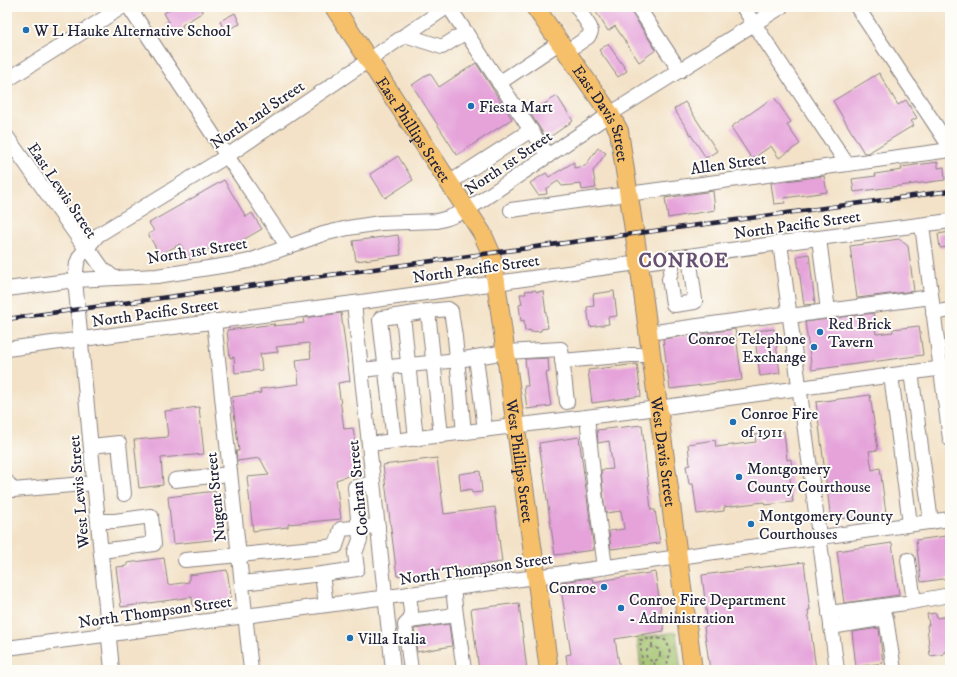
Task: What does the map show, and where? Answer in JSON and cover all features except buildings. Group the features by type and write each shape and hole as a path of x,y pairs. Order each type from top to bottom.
{"main road":[{"name":"East Phillips Street","path":"334,7 467,210 491,252"},
{"name":"East Davis Street","path":"535,7 610,114 619,131 634,234"},
{"name":"West Davis Street","path":"634,234 693,670"},
{"name":"West Phillips Street","path":"491,252 549,670"}],"street":[{"path":"7,80 122,7"},
{"path":"129,7 288,246"},
{"path":"499,83 562,47 588,37 591,32 590,27 577,7"},
{"path":"638,7 680,71"},
{"path":"743,7 847,164"},
{"name":"North 1st Street","path":"7,289 75,280 157,276 234,264 249,261 323,234 348,228 380,223 437,221 448,218 467,210 610,114 781,7"},
{"path":"857,7 950,148"},
{"path":"441,9 466,32 548,156"},
{"name":"North 2nd Street","path":"86,249 98,235 227,156 441,9"},
{"path":"405,35 442,46 466,32"},
{"path":"449,183 531,130"},
{"name":"East Lewis Street","path":"7,136 86,249 77,263 75,280 78,310"},
{"name":"Allen Street","path":"511,210 847,164 950,148"},
{"name":"North Pacific Street","path":"7,349 950,221"},
{"path":"922,225 933,313 945,367 950,438"},
{"path":"819,238 828,311"},
{"path":"780,243 837,670"},
{"path":"86,249 114,278"},
{"path":"671,258 672,268 669,278 672,304 674,305 694,302 696,300 689,256"},
{"path":"420,293 425,311 434,362 441,436"},
{"path":"648,333 931,297"},
{"name":"Cochran Street","path":"354,303 393,670"},
{"path":"394,441 380,320 381,318 425,311 448,309 451,311 458,360 464,433"},
{"name":"West Lewis Street","path":"78,310 112,670"},
{"path":"933,313 950,310"},
{"path":"403,315 416,438"},
{"name":"Nugent Street","path":"214,321 251,670"},
{"path":"361,370 458,360 506,352 561,348 567,402"},
{"path":"562,361 630,355 651,356"},
{"path":"476,357 485,430"},
{"path":"370,444 658,408 945,367"},
{"path":"912,372 931,522"},
{"path":"891,375 910,524"},
{"path":"587,417 605,567"},
{"path":"91,446 119,443 124,494"},
{"path":"176,480 230,474"},
{"path":"7,482 13,490 95,483"},
{"path":"242,584 356,570 355,552 360,540 355,486 373,483"},
{"path":"98,520 115,521 151,516 154,544 101,551"},
{"name":"North Thompson Street","path":"7,648 536,577 950,519"},
{"path":"185,560 336,546 342,529 378,526"},
{"path":"908,560 914,601"},
{"path":"322,574 326,605"},
{"path":"453,588 464,670"},
{"path":"408,594 412,620"},
{"path":"829,613 950,595"},
{"path":"412,670 405,625 408,621 456,614"},
{"path":"831,627 886,618 894,670"},
{"path":"391,654 409,653"}],"path":[{"path":"652,638 652,647"},
{"path":"643,670 640,640 657,638 665,640 671,655 665,670"},
{"path":"652,647 656,647 660,653 659,660 654,662 648,660 646,656 646,651 652,647"},
{"path":"642,657 646,656"},
{"path":"654,662 654,666 658,670"}],"green space":[{"path":"676,632 681,670 641,670 637,638"}],"railway":[{"path":"7,319 950,191"}],"place":[{"name":"W L Hauke Alternative School","path":"26,30"},
{"name":"Fiesta Mart","path":"471,106"},
{"name":"Red Brick Tavern","path":"820,332"},
{"name":"Conroe Telephone Exchange","path":"814,347"},
{"name":"Conroe Fire of 1911","path":"733,422"},
{"name":"Montgomery County Courthouse","path":"739,477"},
{"name":"Montgomery County Courthouses","path":"751,524"},
{"name":"Conroe","path":"604,587"},
{"name":"Conroe Fire Department - Administration","path":"621,608"},
{"name":"Villa Italia","path":"350,638"}],"district":[{"name":"CONROE","path":"684,260"}]}
